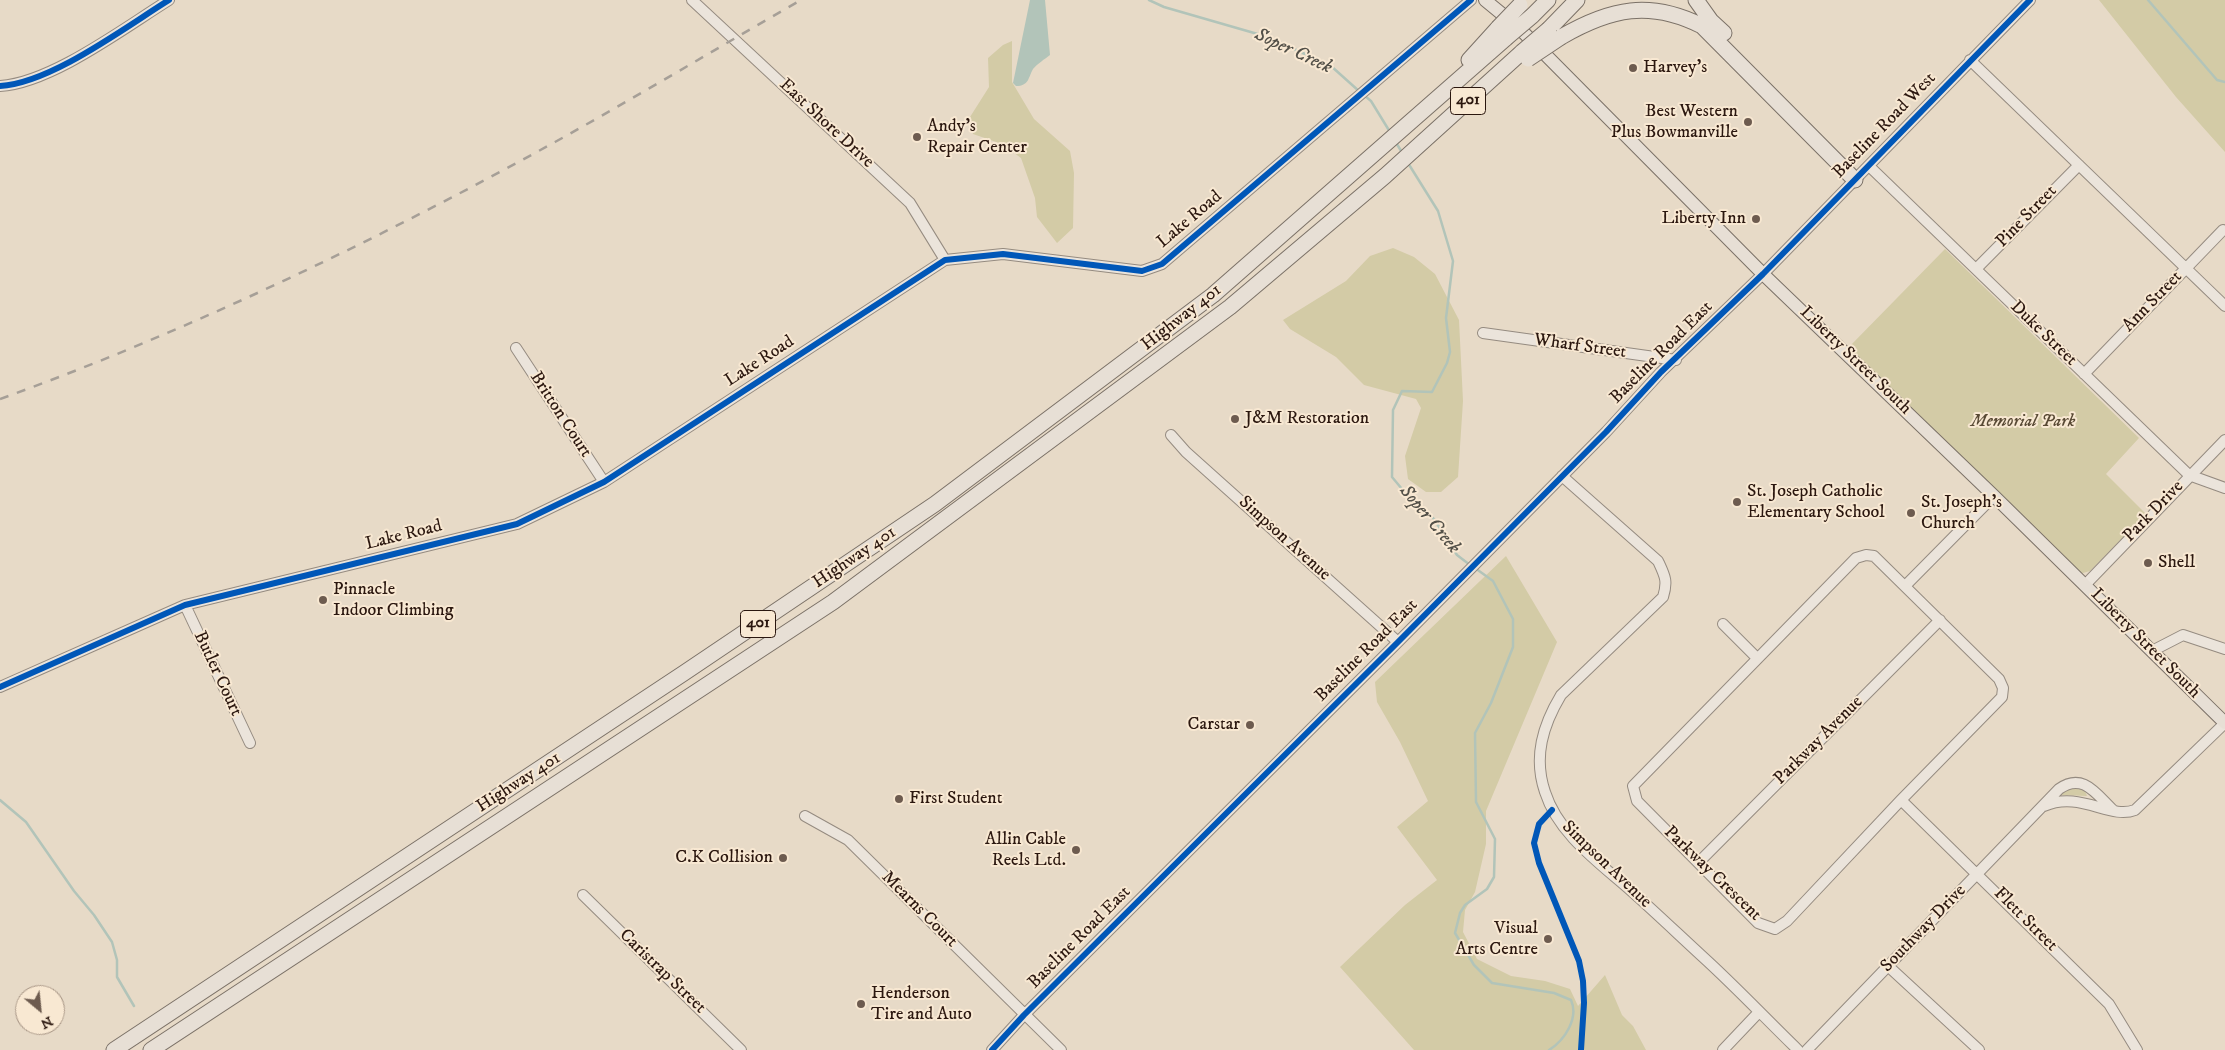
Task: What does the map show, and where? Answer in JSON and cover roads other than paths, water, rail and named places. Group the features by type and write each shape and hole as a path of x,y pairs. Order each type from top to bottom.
{"highway":[{"path":"1502,33 1532,16 1548,0"},
{"path":"1555,33 1577,0"},
{"path":"1696,0 1711,21 1862,173"},
{"path":"1502,33 1522,2"},
{"path":"1555,33 1603,12 1630,4 1656,4 1681,12 1702,26 1862,173"},
{"name":"Highway 401","path":"114,1050 684,673 935,504 1213,295 1416,118 1502,33"},
{"name":"Highway 401","path":"151,1050 833,602 1230,307 1415,149 1440,134 1525,56 1555,33"}],"main road":[{"name":"Liberty Street South","path":"1485,0 1526,35 1763,274 1994,496 2225,723"}],"street":[{"path":"0,86 10,85 54,71 169,0"},
{"name":"East Shore Drive","path":"692,0 910,202 945,260"},
{"name":"Lake Road","path":"0,687 185,605 517,524 604,482 945,260 1003,254 1142,270 1162,264 1471,0"},
{"name":"Baseline Road West","path":"1763,274 2030,0"},
{"path":"1970,60 2225,306"},
{"name":"Pine Street","path":"1976,269 2078,165"},
{"name":"Duke Street","path":"1862,173 1976,269 2189,475 2225,488"},
{"name":"Ann Street","path":"2084,374 2223,230"},
{"name":"Baseline Road East","path":"992,1050 1024,1015 1763,274"},
{"name":"Wharf Street","path":"1483,333 1676,360"},
{"name":"Britton Court","path":"516,348 604,482"},
{"name":"Simpson Avenue","path":"1171,435 1186,452 1398,642"},
{"name":"Park Drive","path":"2085,585 2189,475 2225,440"},
{"name":"Simpson Avenue","path":"1562,476 1658,561 1667,585 1663,597 1561,695 1544,728 1540,751 1540,769 1544,792 1561,824 1590,855 1729,982 1798,1050"},
{"path":"1905,586 1994,496"},
{"name":"Parkway Crescent","path":"1866,554 1874,556 1905,586 1999,679 2003,688 2002,697 1901,800 1787,921 1775,929 1758,923 1637,801 1633,786 1856,558 1866,554"},
{"name":"Butler Court","path":"185,605 250,743"},
{"name":"Parkway Avenue","path":"1699,862 1940,620"},
{"path":"1723,624 1757,658"},
{"path":"2152,651 2183,635 2225,649"},
{"path":"2041,807 2056,802 2078,801 2122,813 2129,812 2141,806 2225,723"},
{"name":"Southway Drive","path":"1807,1050 2059,788 2076,781 2086,785 2113,810"},
{"name":"Flett Street","path":"1901,800 2109,1004 2137,1050"},
{"name":"Mearns Court","path":"805,816 848,840 1061,1050"},
{"name":"Caristrap Street","path":"583,895 742,1050"},
{"path":"1888,966 1979,1050"},
{"path":"1723,1050 1759,1012"}],"waterway":[{"name":"Soper Creek","path":"1149,0 1164,7 1268,37 1331,66 1360,92"},
{"path":"2148,0 2217,80 2225,82"},
{"name":"Soper Creek","path":"1365,96 1371,101 1390,132"},
{"name":"Soper Creek","path":"1395,141 1403,154"},
{"name":"Soper Creek","path":"1408,163 1438,211 1453,261 1446,318 1450,352 1447,363 1432,392 1402,391 1393,410 1392,477 1412,501 1434,519 1457,555 1470,565"},
{"name":"Soper Creek","path":"1475,568 1493,581 1513,619 1513,647 1491,703 1475,733 1476,802 1495,839 1494,877 1487,889 1465,905 1460,913 1455,933 1474,965 1492,983 1554,993 1571,1000 1573,1014 1569,1028 1565,1035 1549,1050"},
{"path":"0,800 26,822 112,942 117,960 117,977 134,1006"}],"railway":[{"path":"0,399 142,344 282,281 421,214 555,142 801,0"}],"place":[{"name":"Harvey's","path":"1633,68"},
{"name":"Best Western Plus Bowmanville","path":"1748,122"},
{"name":"Andy's Repair Center","path":"917,137"},
{"name":"Liberty Inn","path":"1756,219"},
{"name":"J&M Restoration","path":"1235,419"},
{"name":"St. Joseph Catholic Elementary School","path":"1737,502"},
{"name":"St. Joseph's Church","path":"1911,513"},
{"name":"Shell","path":"2148,563"},
{"name":"Pinnacle Indoor Climbing","path":"323,600"},
{"name":"Carstar","path":"1250,725"},
{"name":"First Student","path":"899,799"},
{"name":"Allin Cable Reels Ltd.","path":"1076,850"},
{"name":"C.K Collision","path":"783,858"},
{"name":"Visual Arts Centre","path":"1548,939"},
{"name":"Henderson Tire and Auto","path":"861,1004"}],"park label":[{"name":"Memorial Park","path":"2023,422"}]}
